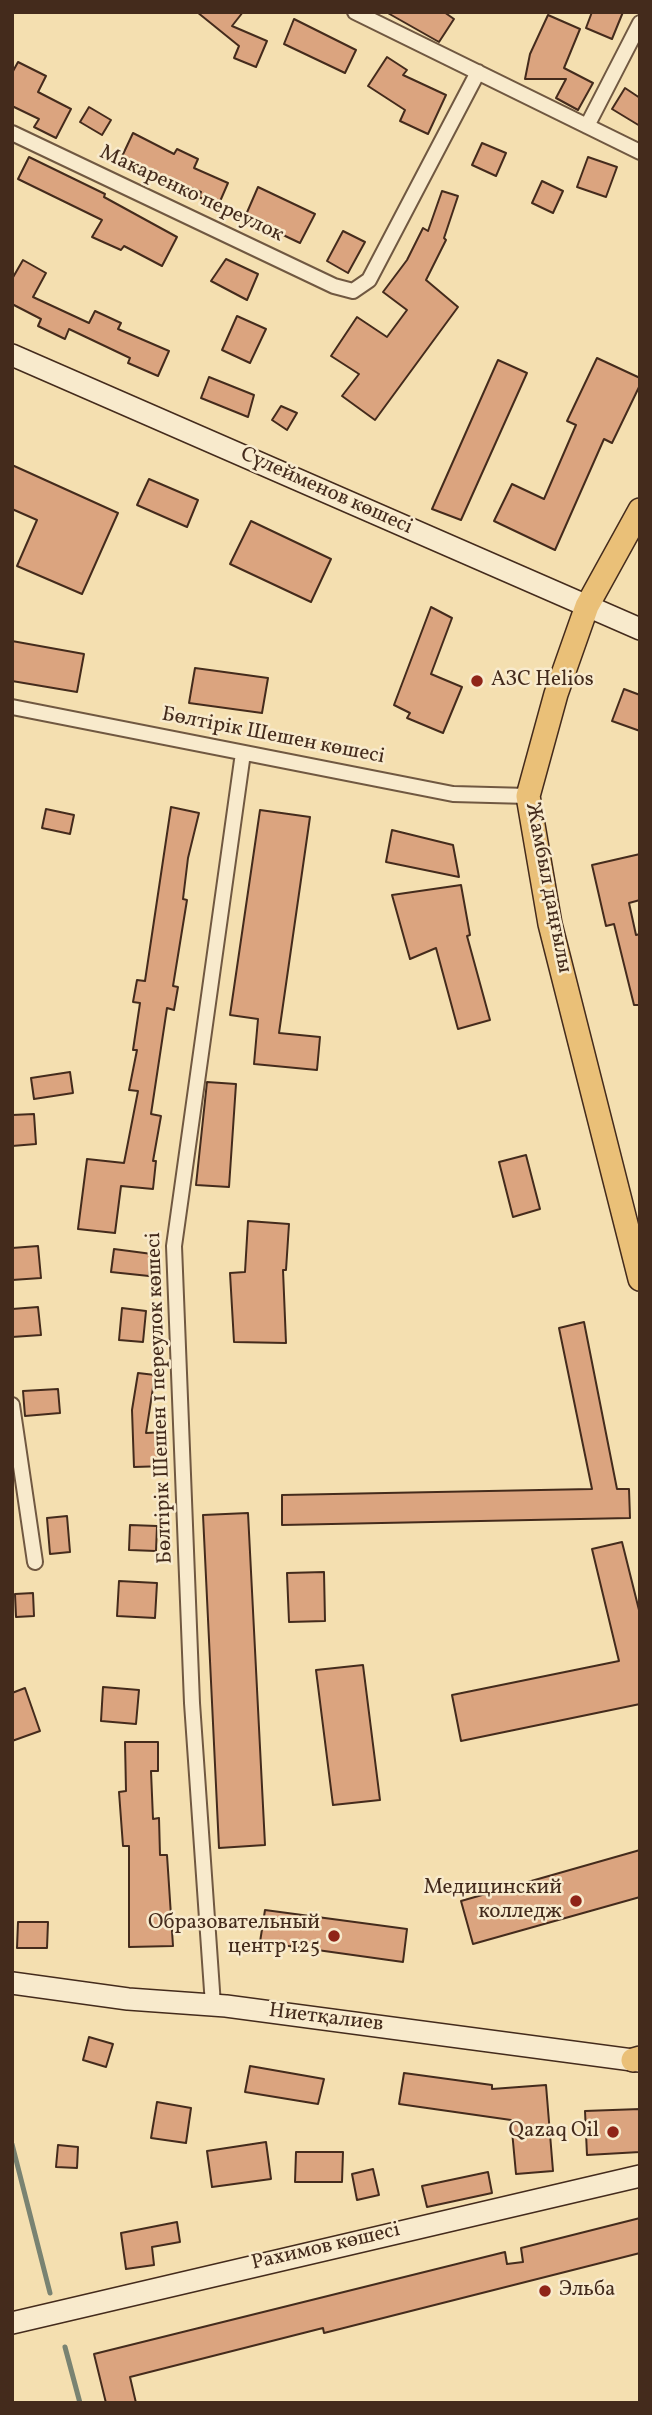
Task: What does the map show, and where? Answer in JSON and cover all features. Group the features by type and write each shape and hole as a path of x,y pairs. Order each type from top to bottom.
{"main road":[{"name":"Жамбыл даңғылы","path":"640,510 587,606 556,694 528,796 550,924 640,1279"}],"street":[{"path":"355,12 640,152"},
{"path":"587,126 640,23"},
{"name":"Макаренко переулок","path":"12,133 334,286 354,291 369,280 478,72"},
{"name":"Сүлейменов көшесі","path":"12,355 640,629"},
{"name":"Бөлтірік Шешен көшесі","path":"12,707 453,794 528,796"},
{"name":"Бөлтірік Шешен 1 переулок көшесі","path":"213,2005 192,1703 174,1246 243,752"},
{"path":"12,1405 35,1562"},
{"name":"Ниетқалиев","path":"12,1983 128,1999 213,2005 638,2060"},
{"name":"Рахимов көшесі","path":"12,2323 640,2176"}],"building":[{"path":"197,12 243,12 232,26 267,41 256,67 234,58 239,46"},
{"path":"386,12 444,12 454,19 439,42"},
{"path":"592,12 623,12 612,39 586,28"},
{"path":"548,15 580,29 564,68 593,83 578,110 556,98 566,79 525,79 530,54"},
{"path":"294,19 356,50 345,73 284,44"},
{"path":"387,57 407,70 403,75 446,95 428,134 400,121 405,110 368,86"},
{"path":"18,62 46,76 38,92 71,109 56,138 34,127 39,119 12,106 12,73"},
{"path":"625,88 640,98 640,126 612,109"},
{"path":"89,107 111,120 102,135 80,122"},
{"path":"133,133 174,154 177,149 198,159 194,168 228,183 218,206 199,197 201,192 139,166 136,174 118,165"},
{"path":"482,143 506,153 496,176 472,165"},
{"path":"29,157 105,194 104,197 177,237 162,266 124,246 121,250 92,237 102,220 18,179"},
{"path":"588,157 617,167 606,197 577,187"},
{"path":"542,181 563,191 553,213 532,203"},
{"path":"258,187 315,214 300,243 245,217"},
{"path":"442,191 458,196 444,238 446,240 426,280 458,307 375,420 342,396 359,374 331,356 357,317 387,337 407,310 383,292 407,260 423,228 428,231"},
{"path":"343,231 365,242 348,273 327,261"},
{"path":"226,259 258,274 247,300 211,281"},
{"path":"23,260 46,273 33,297 89,323 95,311 121,323 118,329 169,351 158,376 128,363 130,358 69,329 65,339 38,326 41,319 12,304 12,279"},
{"path":"237,316 266,329 250,363 222,350"},
{"path":"597,358 640,378 640,385 612,443 604,439 555,550 494,521 512,484 544,499 576,425 567,421"},
{"path":"498,360 527,373 461,520 432,509"},
{"path":"209,377 254,395 248,417 201,398"},
{"path":"281,406 297,413 287,430 272,420"},
{"path":"12,465 118,513 82,594 17,566 37,520 12,509"},
{"path":"149,479 198,500 187,527 137,505"},
{"path":"251,521 331,559 311,602 230,564"},
{"path":"431,607 452,618 431,674 462,687 443,733 407,718 410,713 394,705"},
{"path":"12,641 84,654 77,692 12,681"},
{"path":"195,668 268,678 262,713 189,703"},
{"path":"624,689 640,695 640,731 612,721"},
{"path":"171,807 199,813 188,858 183,899 187,900 173,986 178,987 174,1010 167,1008 151,1114 161,1116 153,1161 156,1161 153,1189 121,1186 115,1233 78,1229 87,1159 124,1163 138,1091 129,1090 137,1050 133,1050 140,1003 133,1002 137,980 145,981"},
{"path":"46,809 74,815 70,834 42,828"},
{"path":"260,810 310,817 279,1033 320,1037 317,1070 254,1064 258,1019 230,1015"},
{"path":"392,830 453,845 459,877 386,862"},
{"path":"640,854 640,900 629,903 636,935 640,934 640,1005 634,1005 614,924 606,926 592,865"},
{"path":"461,885 470,935 467,936 490,1020 458,1029 436,948 410,959 392,895"},
{"path":"70,1072 73,1093 34,1099 31,1078"},
{"path":"207,1082 236,1084 229,1187 196,1185"},
{"path":"34,1114 36,1144 12,1146 12,1115"},
{"path":"526,1155 540,1209 513,1217 499,1162"},
{"path":"248,1221 289,1224 286,1270 283,1270 286,1343 234,1342 230,1273 245,1272"},
{"path":"38,1246 41,1278 12,1280 12,1248"},
{"path":"114,1249 152,1254 149,1276 111,1272"},
{"path":"38,1307 41,1335 12,1337 12,1309"},
{"path":"122,1308 146,1311 143,1342 119,1340"},
{"path":"584,1322 617,1489 629,1489 630,1518 282,1525 282,1495 592,1489 559,1328"},
{"path":"138,1373 155,1375 146,1433 165,1432 166,1466 134,1467 132,1410"},
{"path":"58,1389 60,1413 25,1416 23,1391"},
{"path":"248,1513 265,1845 219,1848 203,1515"},
{"path":"67,1516 70,1552 50,1554 47,1518"},
{"path":"130,1525 157,1526 156,1551 129,1550"},
{"path":"622,1542 640,1614 640,1704 461,1741 452,1695 619,1661 592,1549"},
{"path":"324,1572 325,1621 289,1622 287,1573"},
{"path":"119,1581 157,1583 155,1618 117,1616"},
{"path":"33,1593 34,1616 16,1617 15,1594"},
{"path":"363,1665 380,1800 333,1805 316,1670"},
{"path":"103,1687 139,1690 136,1724 101,1721"},
{"path":"25,1688 40,1731 12,1741 12,1693"},
{"path":"125,1742 158,1742 158,1771 151,1771 153,1819 159,1818 160,1855 167,1855 173,1946 129,1947 129,1846 123,1846 119,1792 126,1791"},
{"path":"640,1850 640,1897 473,1944 461,1901"},
{"name":"Образовательный центр 125","path":"265,1910 407,1929 403,1962 260,1942"},
{"path":"18,1922 48,1922 47,1948 17,1948"},
{"path":"89,2037 113,2044 106,2067 83,2060"},
{"path":"250,2066 324,2079 318,2104 245,2092"},
{"path":"404,2073 492,2085 492,2089 546,2085 553,2171 516,2174 511,2120 399,2104"},
{"path":"157,2102 191,2108 186,2143 151,2138"},
{"name":"Qazaq Oil","path":"640,2109 640,2152 587,2155 585,2111"},
{"path":"266,2142 271,2179 212,2187 207,2151"},
{"path":"58,2145 78,2147 77,2168 56,2167"},
{"path":"296,2152 343,2152 342,2182 295,2182"},
{"path":"373,2169 379,2195 357,2200 352,2174"},
{"path":"488,2172 492,2193 427,2207 422,2186"},
{"path":"640,2218 640,2253 324,2333 323,2328 130,2377 136,2403 106,2403 94,2354 505,2252 507,2264 523,2262 521,2248"},
{"path":"177,2222 180,2242 152,2247 154,2265 126,2269 121,2233"}],"waterway":[{"path":"12,2144 50,2293"},
{"path":"65,2347 80,2403"}],"place":[{"name":"АЗС Helios","path":"477,681"},
{"name":"Медицинский колледж","path":"576,1901"},
{"name":"Образовательный центр 125","path":"334,1936"},
{"name":"Qazaq Oil","path":"613,2132"},
{"name":"Эльба","path":"545,2291"}]}
